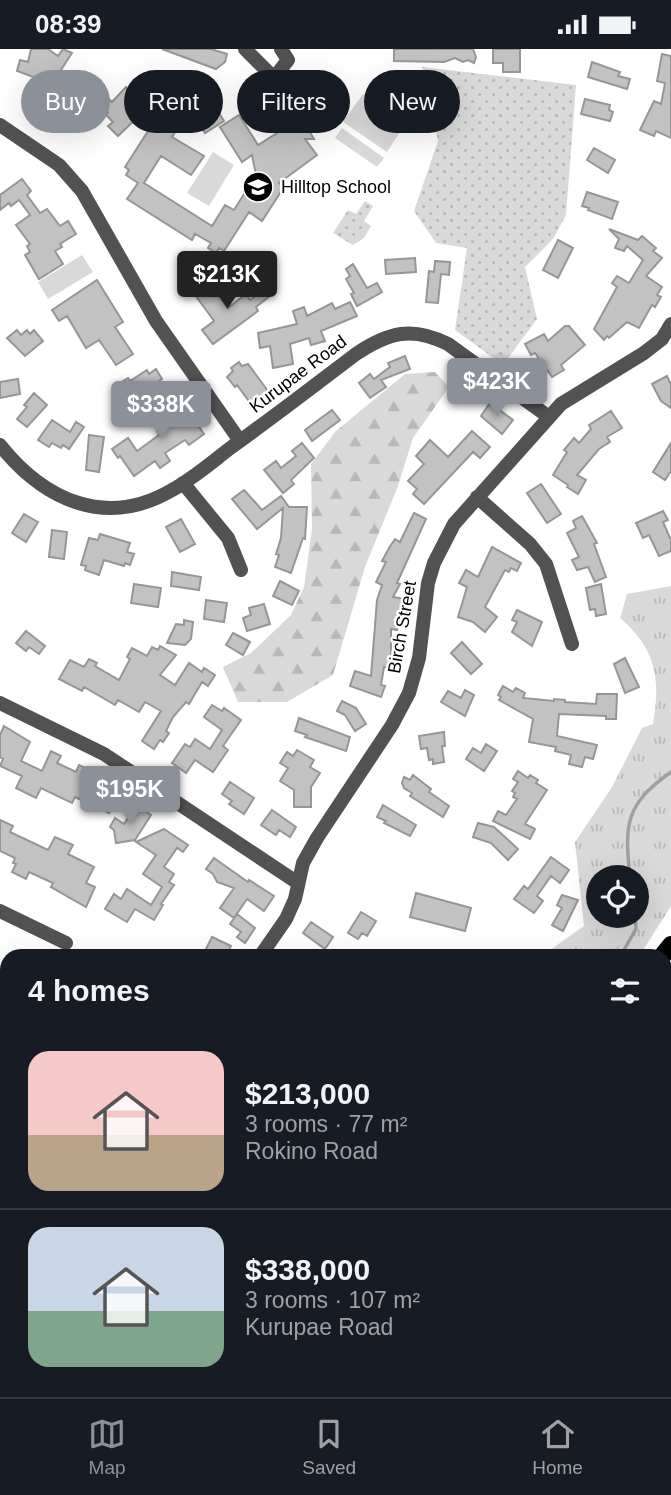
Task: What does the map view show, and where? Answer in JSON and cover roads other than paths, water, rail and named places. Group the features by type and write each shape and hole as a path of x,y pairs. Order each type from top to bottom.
{"street":[{"path":"245,49 274,78 288,60 281,49"},
{"path":"0,125 59,165 82,191 156,321 240,441"},
{"name":"Birch Street","path":"265,949 286,919 295,899 303,863 317,838 392,725 409,693 419,658 425,603 435,563 454,524 561,404 644,353 666,343 671,324"},
{"name":"Kurupae Road","path":"0,445 21,469 46,489 74,502 113,507 146,502 183,483 363,349 382,338 407,333 434,337 448,344 549,417"},
{"path":"183,483 228,538 242,570"},
{"path":"477,497 530,544 546,564 572,644"},
{"path":"0,703 104,754 298,883"},
{"path":"0,911 66,943"}],"waterway":[{"path":"629,865 628,828 631,816 645,794 671,772"},
{"path":"624,949 636,928"}],"place":[{"name":"Hilltop School","path":"258,187"}]}
